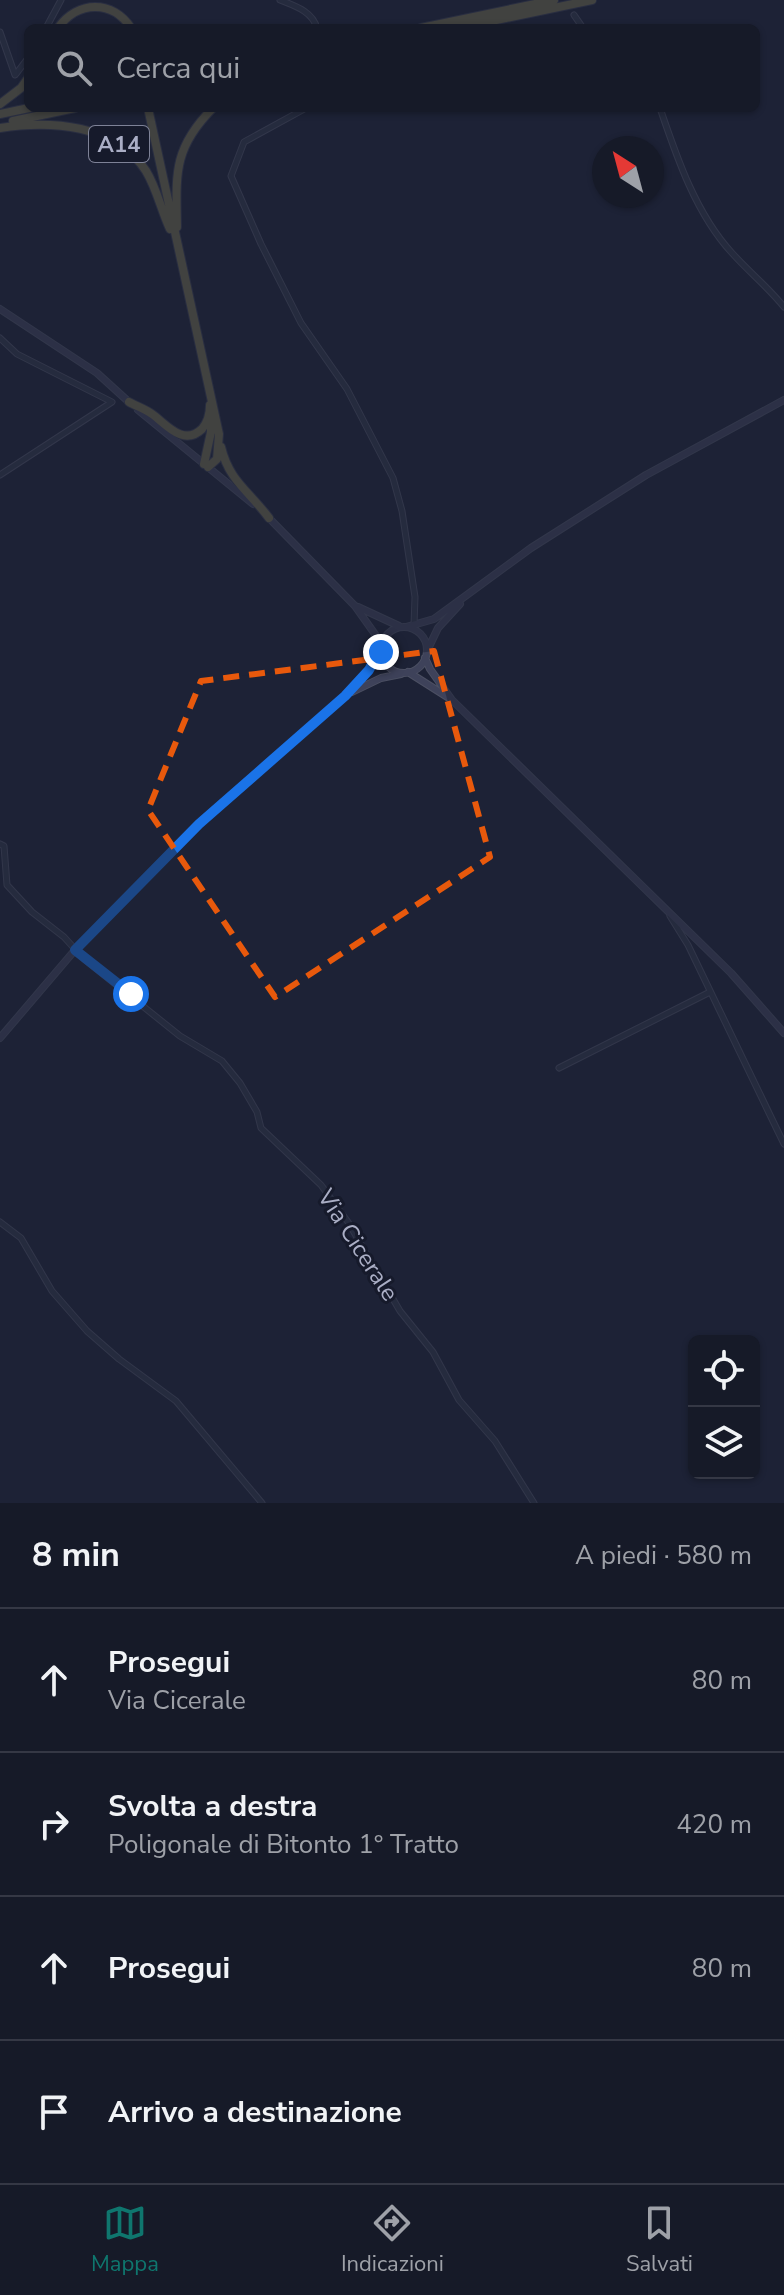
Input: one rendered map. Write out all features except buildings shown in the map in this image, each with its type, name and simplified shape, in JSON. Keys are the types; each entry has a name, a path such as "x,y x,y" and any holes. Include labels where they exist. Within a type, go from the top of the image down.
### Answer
{"highway":[{"path":"440,24 554,0"},
{"path":"477,24 592,0"},
{"path":"63,24 75,10 91,5 107,5 123,15 129,24"},
{"path":"0,104 24,84"},
{"path":"0,114 24,109"},
{"name":"A14","path":"0,126 58,112"},
{"name":"A14","path":"149,112 210,396"},
{"name":"A14","path":"178,248 175,190 179,159 191,133 209,112"},
{"name":"A14","path":"0,126 37,124 79,128 109,138 126,149 140,162 149,177 178,248"},
{"path":"206,466 211,432 210,396"},
{"path":"210,396 229,473 254,497 269,518"},
{"path":"129,402 183,436 201,429 210,410"},
{"path":"206,466 217,459 220,441"}],"main road":[{"path":"0,309 97,373 269,518 355,606 381,645 382,658 388,667 406,673 452,700"},
{"path":"0,1038 75,950 199,824 345,696 369,670 388,633 434,619 531,548 646,475 784,400"},
{"path":"345,696 381,678 419,667 438,628 468,595"},
{"path":"355,606 419,632 426,644 430,669 452,700 731,973 784,1033"}],"street":[{"path":"48,24 61,0"},
{"path":"280,0 302,9 316,24"},
{"path":"574,15 580,24"},
{"path":"0,32 15,75 24,63"},
{"path":"299,112 244,142 231,176 301,323 347,389 393,478 402,511 415,597 414,625"},
{"path":"662,112 698,203 730,251 772,291 784,307"},
{"path":"0,338 17,354 112,402 0,475"},
{"name":"Via Cicerale","path":"0,844 4,846 7,885 32,912 180,1036 222,1061 240,1083 257,1112 261,1128 321,1185 348,1222 400,1311 433,1352 459,1400 495,1441 534,1503"},
{"path":"665,908 688,945 784,1144"},
{"path":"559,1068 710,992"},
{"path":"0,1222 21,1238 52,1291 87,1331 176,1401 262,1503"}],"highlighted area":[{"path":"434,651 490,857 275,997 148,810 201,681"}],"route":[{"path":"131,994 75,950 199,824 345,696 369,670 381,647 381,652"}]}
